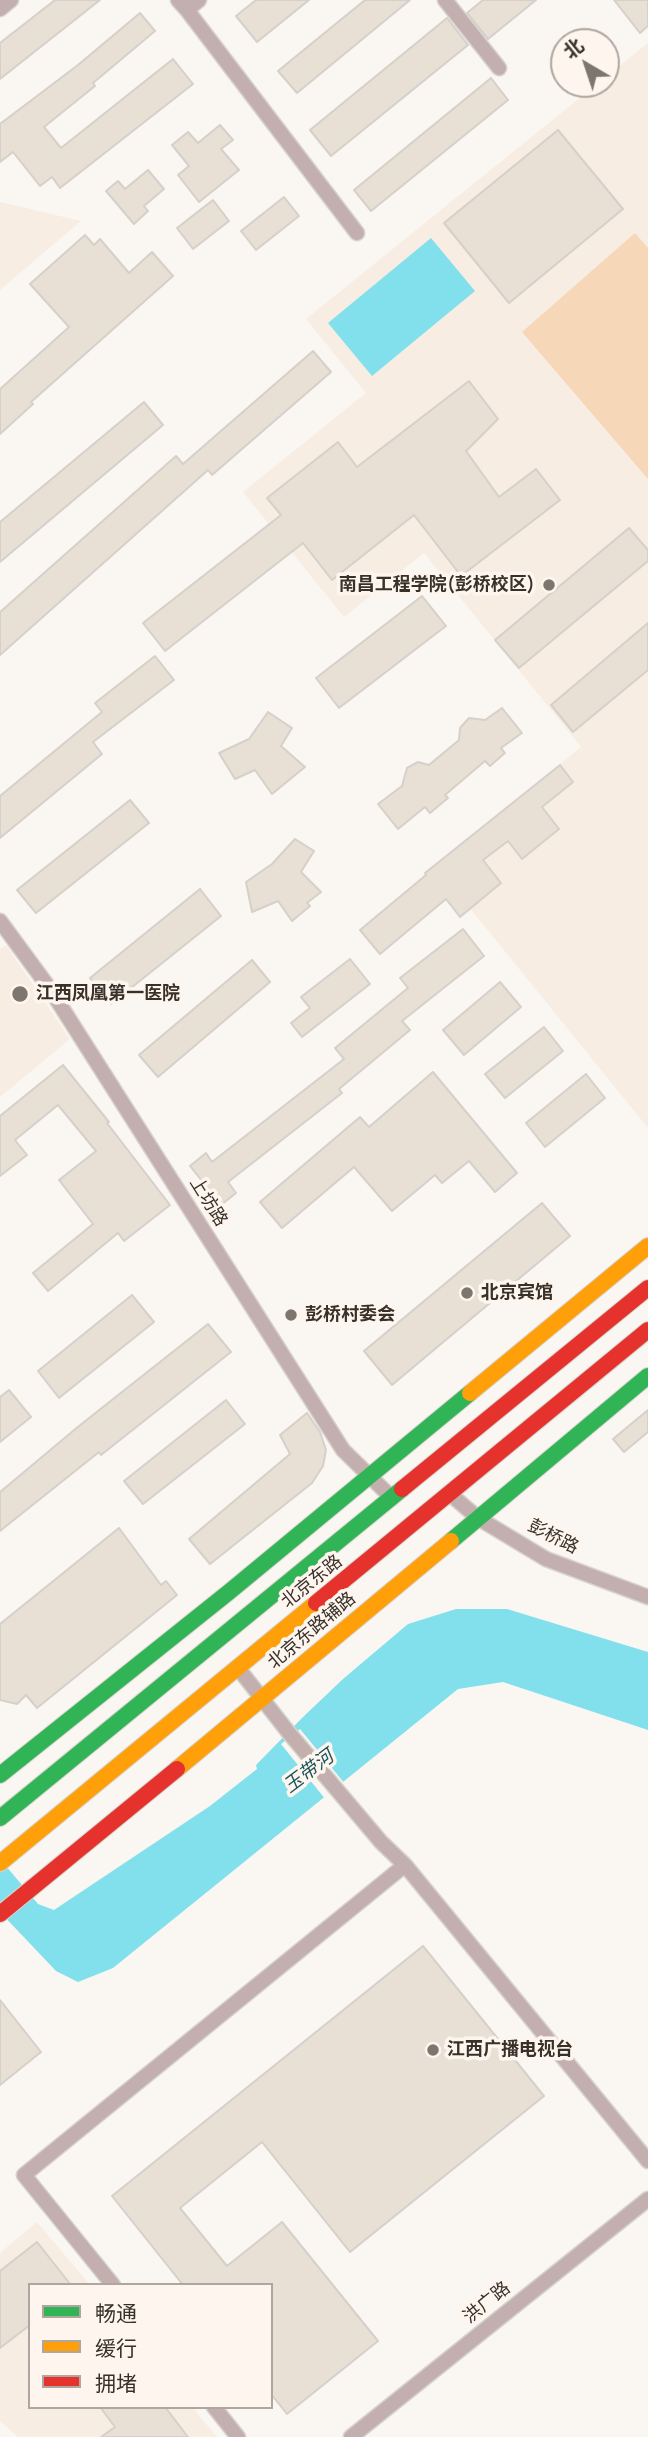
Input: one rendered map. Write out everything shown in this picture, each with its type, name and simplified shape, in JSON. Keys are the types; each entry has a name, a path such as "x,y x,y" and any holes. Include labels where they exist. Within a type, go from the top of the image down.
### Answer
{"main road":[{"path":"0,1775 209,1609 648,1246"},
{"name":"北京东路","path":"3,1815 648,1288"},
{"name":"北京东路","path":"0,1863 648,1330"},
{"name":"北京东路辅路","path":"0,1914 71,1858 648,1376"}],"street":[{"path":"0,9 11,0"},
{"path":"200,0 182,5 357,233"},
{"path":"446,0 499,68"},
{"name":"上坊路","path":"0,921 51,989 343,1450 392,1498"},
{"name":"彭桥路","path":"450,1494 478,1518 546,1559 648,1597"},
{"path":"239,1668 289,1733 359,1817 405,1865 648,2161"},
{"path":"111,2283 23,2175 405,1865"},
{"name":"洪广路","path":"351,2437 648,2199"},
{"path":"216,2409 238,2437"}],"shaded area":[{"name":"南昌工程学院(彭桥校区)","path":"648,43 648,1128 435,865 581,747 424,553 344,617 243,492 366,393 306,319 580,98 620,98 620,66"},
{"path":"0,202 81,221 0,290"},
{"path":"635,233 648,248 648,479 522,332"},
{"name":"江西凤凰第一医院","path":"6,945 70,1039 0,1097 0,949"},
{"path":"37,2222 88,2283 28,2283 28,2409 194,2409 217,2437 18,2437 0,2421 0,2253"}],"water":[{"path":"431,238 475,291 372,376 328,323"},
{"name":"玉带河","path":"456,1609 507,1609 648,1652 648,1730 503,1682 458,1689 113,1968 78,1982 56,1971 0,1912 0,1859 38,1904 54,1910 210,1806 257,1769 256,1765 302,1718 408,1624"}],"pier":[{"path":"300,1729 345,1784 326,1800 281,1744"}],"building":[{"path":"55,0 100,0 0,79 0,43"},
{"path":"256,0 309,0 257,42 236,16"},
{"path":"365,0 410,0 297,93 278,71"},
{"path":"483,0 536,0 488,39 467,13"},
{"path":"614,0 648,0 648,26 640,33"},
{"path":"140,13 155,31 93,83 95,86 44,127 61,148 173,59 193,84 60,188 52,177 40,186 13,152 0,162 0,124 78,65"},
{"path":"447,18 468,45 331,156 310,130"},
{"path":"491,78 508,100 371,211 354,190"},
{"path":"220,125 233,140 221,149 239,170 199,202 178,175 189,166 172,145 188,132 198,143"},
{"path":"558,130 623,209 509,303 444,223"},
{"path":"148,170 164,189 144,206 148,211 134,224 106,191 118,181 125,189"},
{"path":"284,197 299,216 256,250 241,231"},
{"path":"213,200 229,221 193,249 177,228"},
{"path":"85,235 94,245 100,239 129,273 152,252 173,276 31,402 33,404 0,434 0,389 69,327 30,284"},
{"path":"313,351 331,372 212,475 208,470 0,655 0,612 176,456 183,464"},
{"path":"469,381 498,419 466,451 499,497 536,469 560,500 461,576 414,515 332,580 303,543 165,651 143,623 281,515 267,498 338,442 357,467"},
{"path":"144,402 163,425 0,562 0,522"},
{"path":"629,528 648,550 648,561 519,668 495,640"},
{"path":"422,596 446,626 339,708 316,678"},
{"path":"648,623 648,670 573,732 551,705"},
{"path":"155,656 174,680 93,742 102,754 0,838 0,796 102,712 95,703"},
{"path":"502,708 522,733 501,748 505,753 490,766 485,761 445,795 448,798 430,813 425,807 398,829 378,804 402,786 407,768 418,762 429,765 459,740 460,728 469,718 485,720"},
{"path":"268,712 292,728 281,746 305,767 272,794 255,770 235,779 219,753 249,739"},
{"path":"560,765 573,782 542,807 559,829 522,859 508,841 483,860 501,883 460,917 446,899 380,954 360,930 426,875 425,873"},
{"path":"130,800 149,823 36,913 17,890"},
{"path":"295,839 314,851 301,872 321,892 307,903 310,906 292,921 278,901 252,912 246,882 272,864"},
{"path":"200,889 221,916 111,1004 90,978"},
{"path":"463,929 484,956 402,1021 410,1030 339,1089 342,1093 228,1182 236,1193 221,1205 190,1166 206,1153 212,1162 344,1059 335,1048 408,988 400,978"},
{"path":"350,959 370,984 302,1037 291,1023 310,1008 301,997"},
{"path":"252,960 270,982 158,1077 139,1055"},
{"path":"500,982 521,1007 464,1055 443,1030"},
{"path":"544,1027 563,1051 505,1098 485,1074"},
{"path":"63,1065 170,1205 124,1241 118,1233 48,1291 33,1273 93,1224 59,1180 96,1151 58,1105 15,1140 27,1155 0,1176 0,1116"},
{"path":"433,1072 517,1173 495,1192 469,1161 442,1183 435,1175 392,1211 354,1167 282,1228 260,1202 360,1117 369,1127"},
{"path":"586,1074 605,1098 545,1147 526,1123"},
{"name":"北京宾馆","path":"542,1203 570,1236 392,1385 364,1351"},
{"path":"132,1295 154,1322 59,1398 38,1371"},
{"path":"208,1324 231,1352 0,1531 0,1492"},
{"path":"9,1390 31,1417 0,1442 0,1397"},
{"path":"226,1400 245,1424 143,1504 124,1481"},
{"path":"648,1410 648,1432 624,1452 613,1439"},
{"path":"307,1413 320,1432 326,1450 323,1466 312,1483 210,1564 189,1539 290,1454 280,1435"},
{"path":"119,1528 161,1585 166,1581 177,1595 37,1708 26,1695 17,1704 0,1700 0,1624"},
{"path":"423,1946 544,2096 350,2252 262,2142 180,2208 227,2266 282,2222 378,2341 287,2414 273,2396 273,2283 181,2283 112,2196"},
{"path":"0,2000 41,2052 0,2085"},
{"path":"37,2242 69,2283 28,2283 28,2327 0,2348 0,2271"},
{"path":"102,2409 167,2409 188,2437 101,2437 115,2427"}],"traffic: fast":[{"path":"451,1541 648,1376"},
{"path":"0,1775 229,1592 470,1393"},
{"path":"0,1818 402,1489"}],"traffic: slow":[{"path":"470,1393 648,1246"},
{"path":"177,1769 451,1541"},
{"path":"0,1863 316,1603"}],"traffic: jam":[{"path":"402,1489 648,1288"},
{"path":"316,1603 648,1330"},
{"path":"0,1914 177,1769"}],"place":[{"name":"南昌工程学院(彭桥校区)","path":"549,585"},
{"name":"江西凤凰第一医院","path":"20,994"},
{"name":"北京宾馆","path":"467,1293"},
{"name":"彭桥村委会","path":"291,1315"},
{"name":"江西广播电视台","path":"433,2050"}]}
